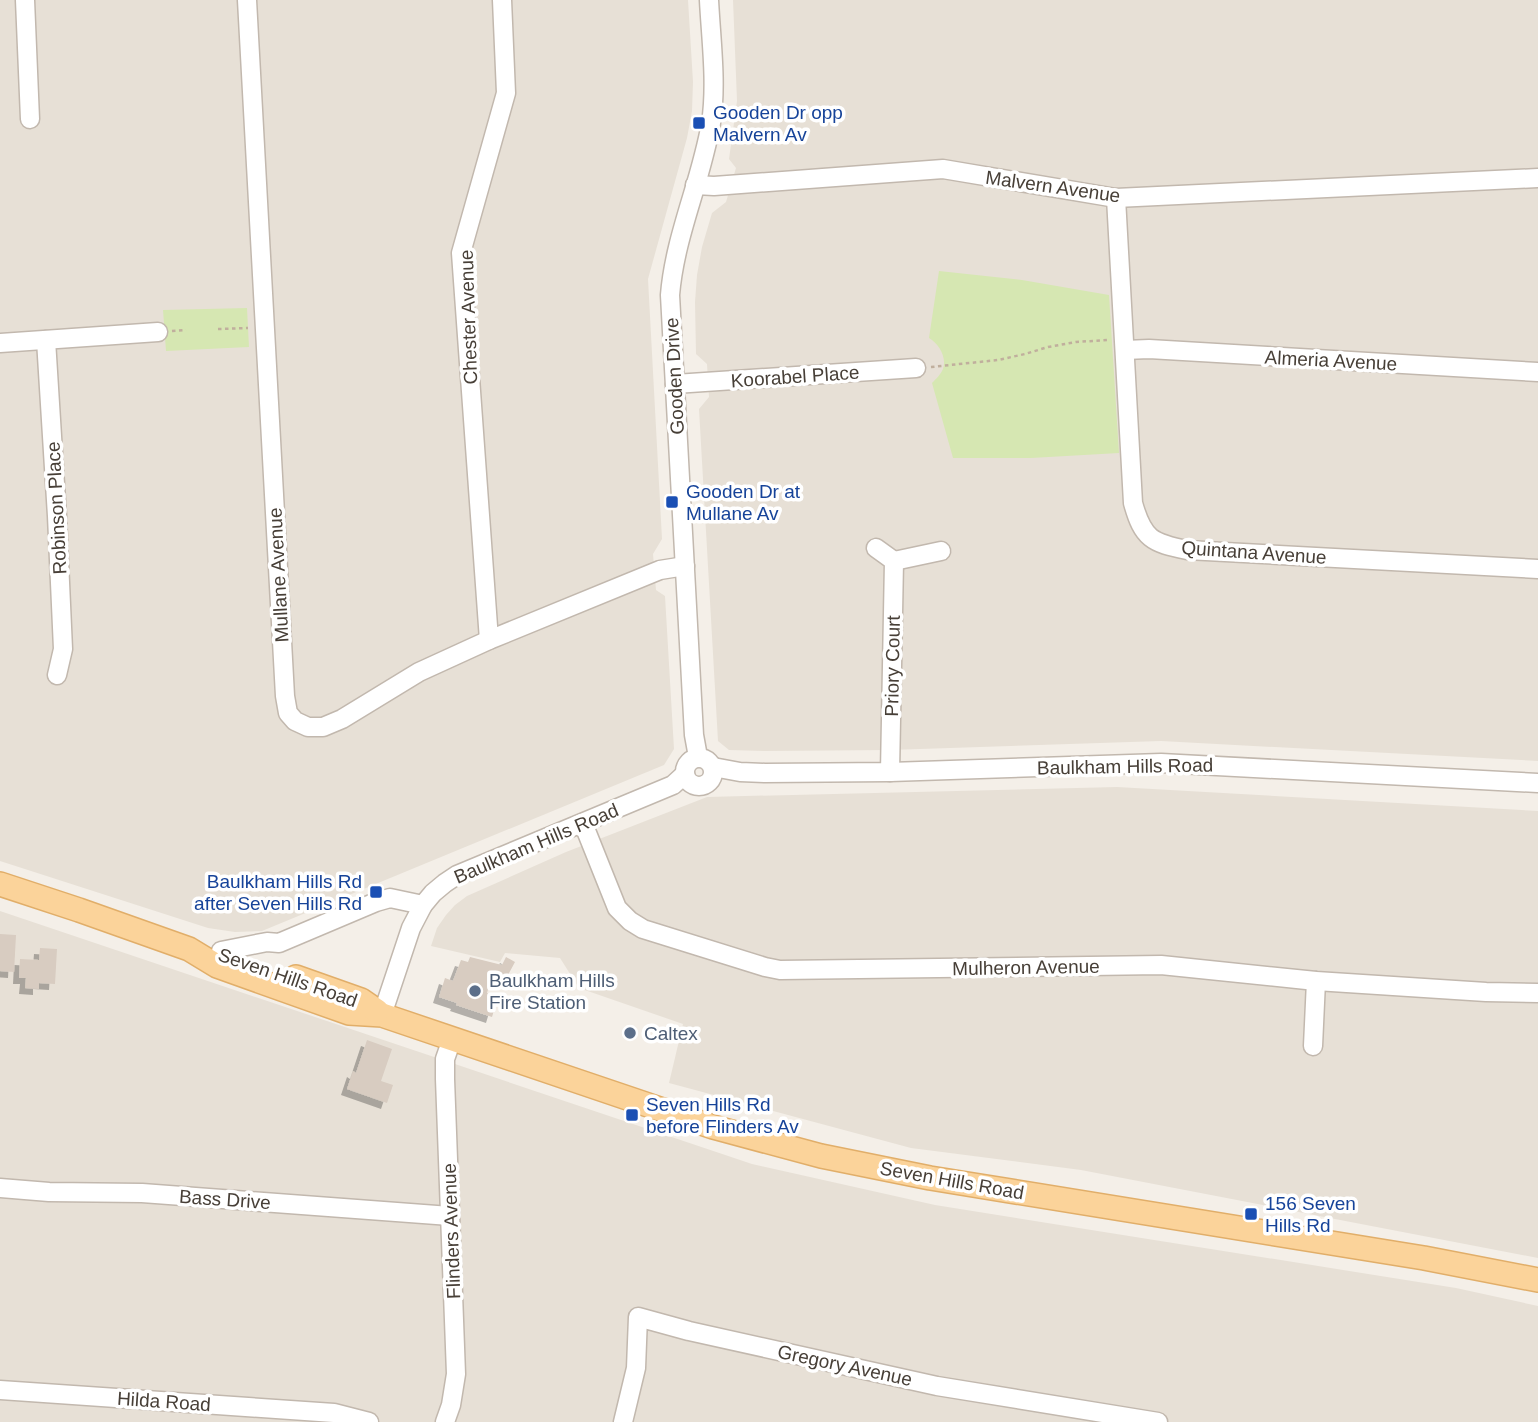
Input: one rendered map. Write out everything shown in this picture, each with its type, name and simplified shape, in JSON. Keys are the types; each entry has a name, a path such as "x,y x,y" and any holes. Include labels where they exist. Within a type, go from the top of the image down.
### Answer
{"main road":[{"name":"Seven Hills Road","path":"0,884 189,949 217,966 349,1013 383,1015 721,1129 821,1156 930,1178 1424,1258 1538,1280"},
{"name":"Seven Hills Road","path":"189,949 221,951 362,1000 383,1015"}],"street":[{"path":"25,0 30,120"},
{"name":"Mullane Avenue","path":"247,0 288,713 308,727 323,727 342,719 419,672 489,640 660,569 685,566"},
{"name":"Chester Avenue","path":"489,640 461,253 506,93 502,0"},
{"name":"Gooden Drive","path":"705,762 694,735 670,295 676,250 708,138 712,108 709,0"},
{"name":"Malvern Avenue","path":"695,185 714,186 943,169 1116,198 1538,178"},
{"name":"Quintana Avenue","path":"1116,198 1133,503 1139,523 1151,540 1187,550 1538,569"},
{"path":"0,343 158,332"},
{"name":"Robinson Place","path":"46,340 63,649 57,675"},
{"name":"Almeria Avenue","path":"1124,344 1163,350 1538,372"},
{"name":"Koorabel Place","path":"675,384 916,368"},
{"path":"876,548 894,561 941,551"},
{"name":"Priory Court","path":"890,772 894,561"},
{"path":"689,762 705,762 713,776 705,785 694,785 685,774 689,762"},
{"name":"Baulkham Hills Road","path":"705,762 740,772 765,773 890,772 1161,763 1538,783"},
{"name":"Baulkham Hills Road","path":"383,1015 411,928 423,905 444,883 457,875 673,785 685,774"},
{"name":"Mulheron Avenue","path":"583,823 617,908 630,921 643,929 773,969 1161,965 1317,981 1486,992 1538,992"},
{"path":"221,951 267,942 279,943 390,898 423,905"},
{"path":"1313,1046 1317,981"},
{"name":"Flinders Avenue","path":"445,1422 456,1374 445,1079 445,1059 452,1039"},
{"name":"Bass Drive","path":"0,1188 49,1192 142,1193 450,1216"},
{"name":"Gregory Avenue","path":"623,1422 636,1368 638,1317 689,1331 937,1386 1158,1422"},
{"name":"Hilda Road","path":"0,1390 334,1413 369,1422"}],"path":[{"path":"218,329 252,328"},
{"path":"916,368 998,360 1076,342 1124,344"}],"shaded area":[{"path":"0,0 688,0 692,111 648,279 662,539 653,554 656,590 665,596 674,749 664,765 262,931 235,932 208,928 0,861"},
{"path":"733,0 1538,0 1538,761 1161,741 890,750 765,751 729,750 718,741 699,409 709,397 707,364 696,354 695,302 702,247 712,213 726,202 736,168 729,159 737,101"},
{"path":"1117,787 1538,811 1538,1258 1081,1170 911,1148 669,1083 683,1024 579,988 560,958 505,953 500,962 431,946 437,928 446,915 467,896 566,852 707,797"},
{"path":"0,911 752,1164 935,1205 1456,1288 1538,1306 1538,1422 0,1422"}],"green space":[{"path":"939,271 1022,280 1109,295 1119,453 1031,458 953,458 932,383 941,373 944,364 941,351 929,338"},
{"path":"247,308 249,347 166,351 163,310"}],"building":[{"path":"0,934 16,935 14,972 0,971"},
{"path":"40,948 57,949 55,984 39,983 39,989 25,988 26,978 19,978 20,959 39,960"},
{"path":"470,957 502,965 506,957 515,962 508,975 493,971 487,993 498,997 492,1017 439,997 445,978 453,981 461,960 468,962"},
{"path":"367,1040 392,1049 381,1081 393,1085 387,1103 347,1089 353,1071 356,1073"}],"place":[{"name":"Gooden Dr opp Malvern Av","path":"699,123"},
{"name":"Gooden Dr at Mullane Av","path":"672,502"},
{"name":"Baulkham Hills Rd after Seven Hills Rd","path":"376,892"},
{"name":"Baulkham Hills Fire Station","path":"475,991"},
{"name":"Caltex","path":"630,1033"},
{"name":"Seven Hills Rd before Flinders Av","path":"632,1115"},
{"name":"156 Seven Hills Rd","path":"1251,1214"}]}
